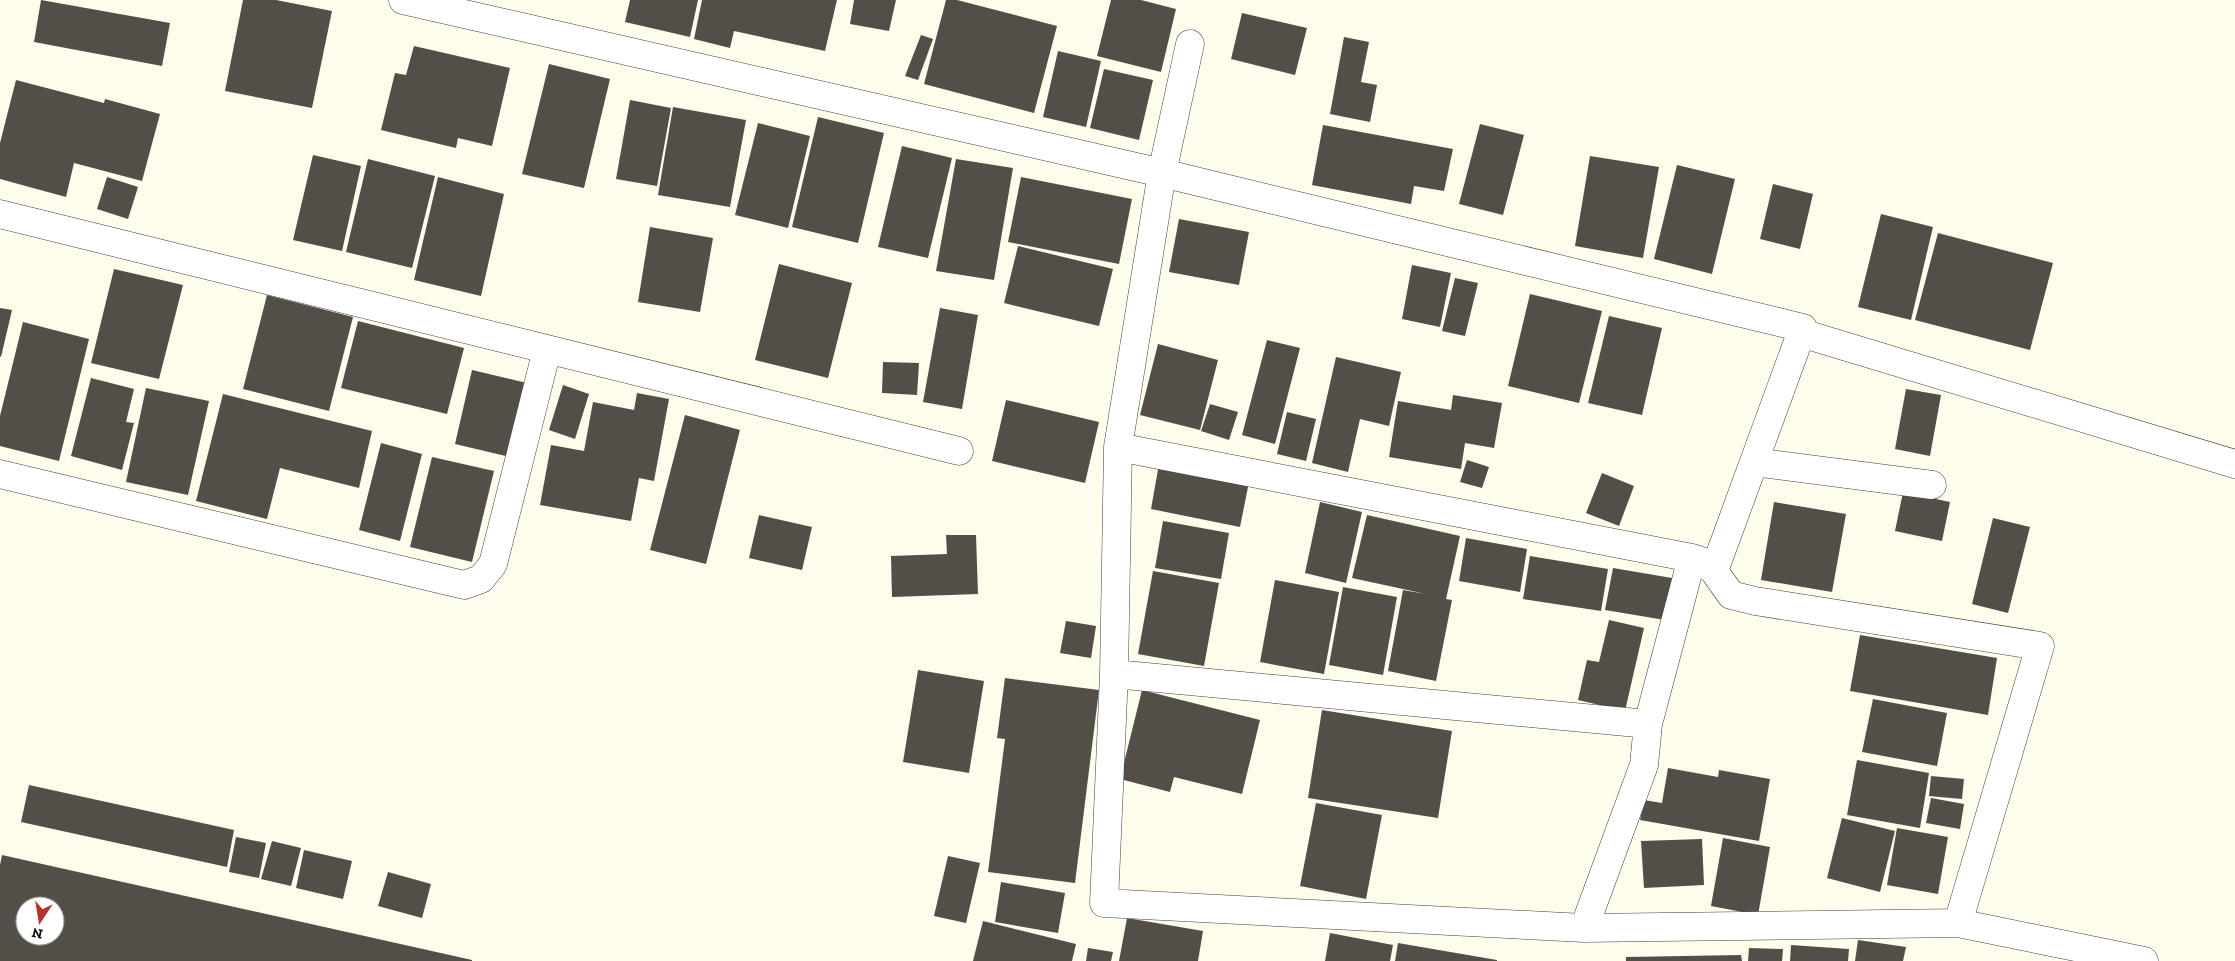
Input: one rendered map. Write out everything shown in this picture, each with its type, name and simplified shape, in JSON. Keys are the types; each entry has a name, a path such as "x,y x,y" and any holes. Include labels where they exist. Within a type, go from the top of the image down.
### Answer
{"street":[{"path":"403,0 1162,173 1803,328 1754,462 1703,564 1648,724 1644,765 1584,928"},
{"path":"1190,44 1162,173 1118,447 1114,674 1104,903 1584,928 1958,923 2144,961"},
{"path":"0,214 959,451"},
{"path":"1802,333 2235,464"},
{"path":"0,474 464,585 480,579 494,564 548,350"},
{"path":"1118,447 1703,564 1731,595 1755,601 2040,646 1958,923"},
{"path":"1754,462 1932,485"},
{"path":"1114,674 1648,724"}],"building":[{"path":"41,0 170,23 162,66 34,42"},
{"path":"243,0 276,0 332,11 312,108 225,91"},
{"path":"630,0 698,0 690,37 625,22"},
{"path":"702,0 837,0 825,51 734,31 730,48 694,39"},
{"path":"854,0 896,0 889,31 850,24"},
{"path":"946,0 957,0 1057,26 1034,113 924,84"},
{"path":"1111,0 1141,0 1176,9 1161,72 1097,56"},
{"path":"1242,13 1307,28 1295,75 1231,59"},
{"path":"921,35 933,39 918,80 905,76"},
{"path":"1344,37 1369,42 1361,82 1377,85 1370,122 1330,114"},
{"path":"414,46 510,68 492,146 458,138 456,148 381,130 395,73 406,75"},
{"path":"1058,51 1101,61 1086,127 1043,117"},
{"path":"549,64 610,79 584,188 522,174"},
{"path":"1104,69 1153,80 1139,140 1090,128"},
{"path":"16,80 104,103 105,99 160,114 142,181 74,163 66,197 0,179 0,143"},
{"path":"630,100 671,108 657,186 616,179"},
{"path":"673,107 746,120 730,207 658,195"},
{"path":"818,117 884,133 858,243 792,227"},
{"path":"758,123 810,136 788,228 735,215"},
{"path":"1480,124 1524,135 1503,215 1459,204"},
{"path":"1323,125 1453,149 1444,191 1414,186 1411,204 1312,185"},
{"path":"902,146 952,158 928,258 878,247"},
{"path":"313,155 361,166 342,251 293,240"},
{"path":"1590,156 1659,167 1643,258 1575,246"},
{"path":"368,159 435,176 412,268 346,252"},
{"path":"956,159 1013,168 994,280 936,271"},
{"path":"1677,165 1735,179 1712,274 1654,259"},
{"path":"107,177 138,187 128,219 97,209"},
{"path":"438,177 504,194 481,296 414,280"},
{"path":"1021,177 1132,199 1119,264 1008,242"},
{"path":"1773,184 1813,194 1800,249 1760,239"},
{"path":"1881,214 1933,227 1911,320 1858,307"},
{"path":"1179,219 1249,232 1239,285 1169,272"},
{"path":"650,227 713,238 700,312 638,302"},
{"path":"1938,233 2053,263 2030,350 1915,320"},
{"path":"1018,246 1113,269 1099,326 1004,303"},
{"path":"779,264 852,283 828,378 755,360"},
{"path":"1412,265 1451,273 1440,327 1402,319"},
{"path":"114,269 183,285 159,379 91,363"},
{"path":"1455,278 1478,283 1465,336 1442,331"},
{"path":"1530,294 1602,311 1579,403 1508,386"},
{"path":"267,295 353,317 329,411 243,389"},
{"path":"0,308 12,310 1,357 0,356"},
{"path":"940,308 978,315 962,409 923,402"},
{"path":"1609,316 1662,328 1642,415 1588,403"},
{"path":"358,321 464,348 447,414 341,388"},
{"path":"23,322 89,339 59,461 0,446 0,416"},
{"path":"1267,340 1300,348 1275,444 1242,435"},
{"path":"1158,344 1218,360 1200,430 1140,415"},
{"path":"1336,357 1401,372 1389,426 1360,419 1348,472 1312,463"},
{"path":"883,362 919,363 917,395 882,393"},
{"path":"472,370 527,383 510,457 455,444"},
{"path":"91,378 134,389 126,422 134,423 122,470 71,456"},
{"path":"563,385 589,394 575,439 549,430"},
{"path":"146,388 209,401 188,495 126,482"},
{"path":"1906,389 1941,395 1930,456 1895,449"},
{"path":"637,393 669,399 654,481 639,478 631,521 540,505 551,445 584,451 593,402 634,410"},
{"path":"223,394 372,431 359,488 280,468 267,519 196,501"},
{"path":"1453,395 1502,403 1494,448 1465,443 1461,469 1389,457 1398,401 1451,410"},
{"path":"1006,400 1099,422 1085,483 992,461"},
{"path":"1210,404 1238,412 1229,440 1201,431"},
{"path":"1287,412 1316,419 1306,461 1277,454"},
{"path":"685,415 740,430 706,564 650,550"},
{"path":"381,443 422,454 400,541 359,530"},
{"path":"432,457 494,471 472,562 410,547"},
{"path":"1467,460 1489,467 1482,488 1460,482"},
{"path":"1159,464 1249,482 1240,527 1151,509"},
{"path":"1602,473 1634,486 1619,526 1586,513"},
{"path":"1903,492 1950,502 1942,541 1895,531"},
{"path":"1320,502 1362,512 1346,583 1305,573"},
{"path":"1774,502 1846,514 1832,592 1761,580"},
{"path":"759,515 812,527 802,570 749,558"},
{"path":"1367,515 1460,536 1446,599 1452,600 1436,681 1388,671 1403,590 1426,594 1352,578"},
{"path":"1993,518 2030,527 2008,613 1972,604"},
{"path":"1163,521 1229,533 1221,579 1155,568"},
{"path":"946,535 976,535 978,594 892,597 891,556 947,554"},
{"path":"1466,538 1527,549 1520,592 1459,581"},
{"path":"1530,556 1608,569 1601,611 1523,599"},
{"path":"1613,568 1672,578 1665,620 1605,610"},
{"path":"1153,571 1219,583 1204,666 1138,654"},
{"path":"1275,580 1339,592 1324,674 1260,662"},
{"path":"1343,587 1397,597 1383,675 1329,665"},
{"path":"1609,620 1644,628 1625,711 1578,700 1587,660 1599,662"},
{"path":"1066,621 1096,626 1091,658 1060,653"},
{"path":"1860,635 1997,658 1988,715 1850,691"},
{"path":"918,670 984,681 969,773 903,762"},
{"path":"1005,678 1099,690 1075,883 988,872 1005,739 997,738"},
{"path":"1142,690 1260,720 1242,794 1174,777 1170,792 1120,779"},
{"path":"1873,699 1947,713 1937,766 1862,752"},
{"path":"1322,710 1452,731 1438,818 1308,798"},
{"path":"1857,760 1929,773 1920,828 1847,815"},
{"path":"1668,768 1718,777 1719,770 1770,779 1759,841 1640,820 1644,800 1662,803"},
{"path":"1931,776 1964,779 1962,799 1929,796"},
{"path":"29,785 234,830 227,867 21,822"},
{"path":"1931,798 1964,804 1960,829 1926,823"},
{"path":"1316,803 1382,815 1366,899 1300,886"},
{"path":"1842,818 1895,831 1880,892 1827,878"},
{"path":"1897,828 1948,837 1938,894 1887,885"},
{"path":"236,837 266,843 259,878 229,872"},
{"path":"1723,838 1770,847 1758,915 1711,906"},
{"path":"1702,839 1704,885 1644,888 1641,841"},
{"path":"272,841 301,848 291,886 261,879"},
{"path":"304,850 352,861 343,899 296,888"},
{"path":"2,855 472,960 472,961 0,961 0,865"},
{"path":"948,856 980,863 966,923 934,916"},
{"path":"388,872 431,884 422,918 378,906"},
{"path":"1001,882 1065,893 1058,933 995,922"},
{"path":"1127,918 1203,931 1198,961 1119,961"},
{"path":"983,921 1076,944 1072,961 973,961"},
{"path":"1330,933 1393,945 1390,961 1325,961"},
{"path":"1858,940 1906,947 1903,961 1855,961"},
{"path":"1398,943 1497,960 1497,961 1395,961"},
{"path":"1791,945 1849,949 1848,961 1790,961"},
{"path":"1088,948 1113,952 1111,961 1086,961"},
{"path":"1749,948 1783,949 1782,961 1748,961"},
{"path":"1741,955 1742,961 1626,961 1626,957"}]}
